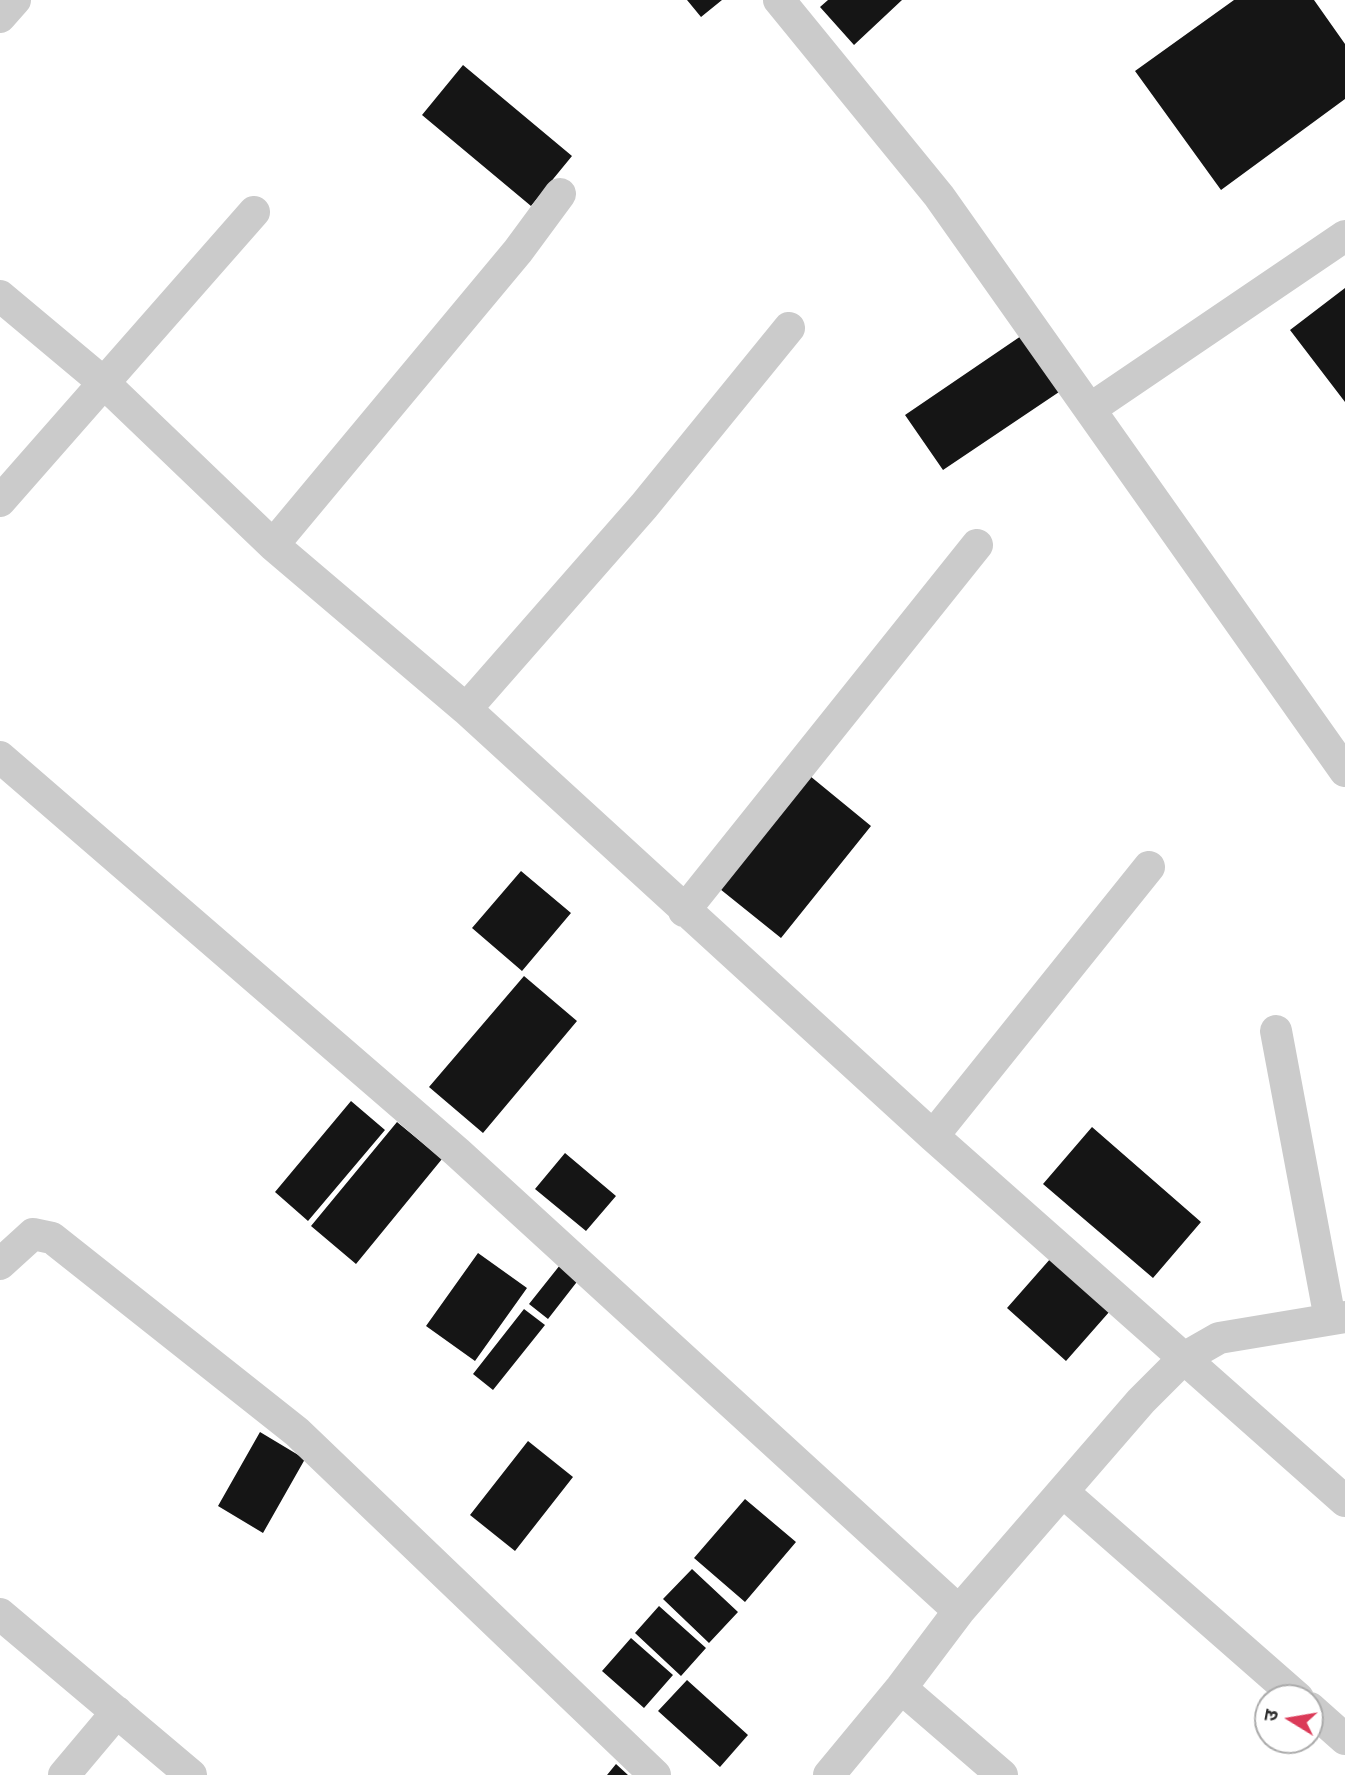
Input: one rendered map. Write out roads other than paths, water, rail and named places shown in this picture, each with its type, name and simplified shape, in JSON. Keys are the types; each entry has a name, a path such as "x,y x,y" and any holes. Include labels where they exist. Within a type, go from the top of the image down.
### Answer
{"street":[{"path":"0,17 15,0"},
{"path":"779,0 939,196 1345,771"},
{"path":"273,545 518,251 560,194"},
{"path":"0,501 254,212"},
{"path":"1090,409 1345,236"},
{"path":"0,296 104,383 273,545 466,709 933,1136 1345,1501"},
{"path":"466,709 644,506 789,328"},
{"path":"684,911 977,545"},
{"path":"0,757 457,1152 959,1611"},
{"path":"933,1136 1149,867"},
{"path":"829,1775 901,1688 959,1611 1141,1401 1184,1358 1219,1338 1337,1318 1276,1031"},
{"path":"0,1264 33,1234 52,1238 297,1432 655,1775"},
{"path":"1063,1492 1282,1684"},
{"path":"0,1614 191,1775"},
{"path":"901,1688 1002,1775"},
{"path":"64,1775 117,1712"},
{"path":"1324,1720 1345,1739"}]}
